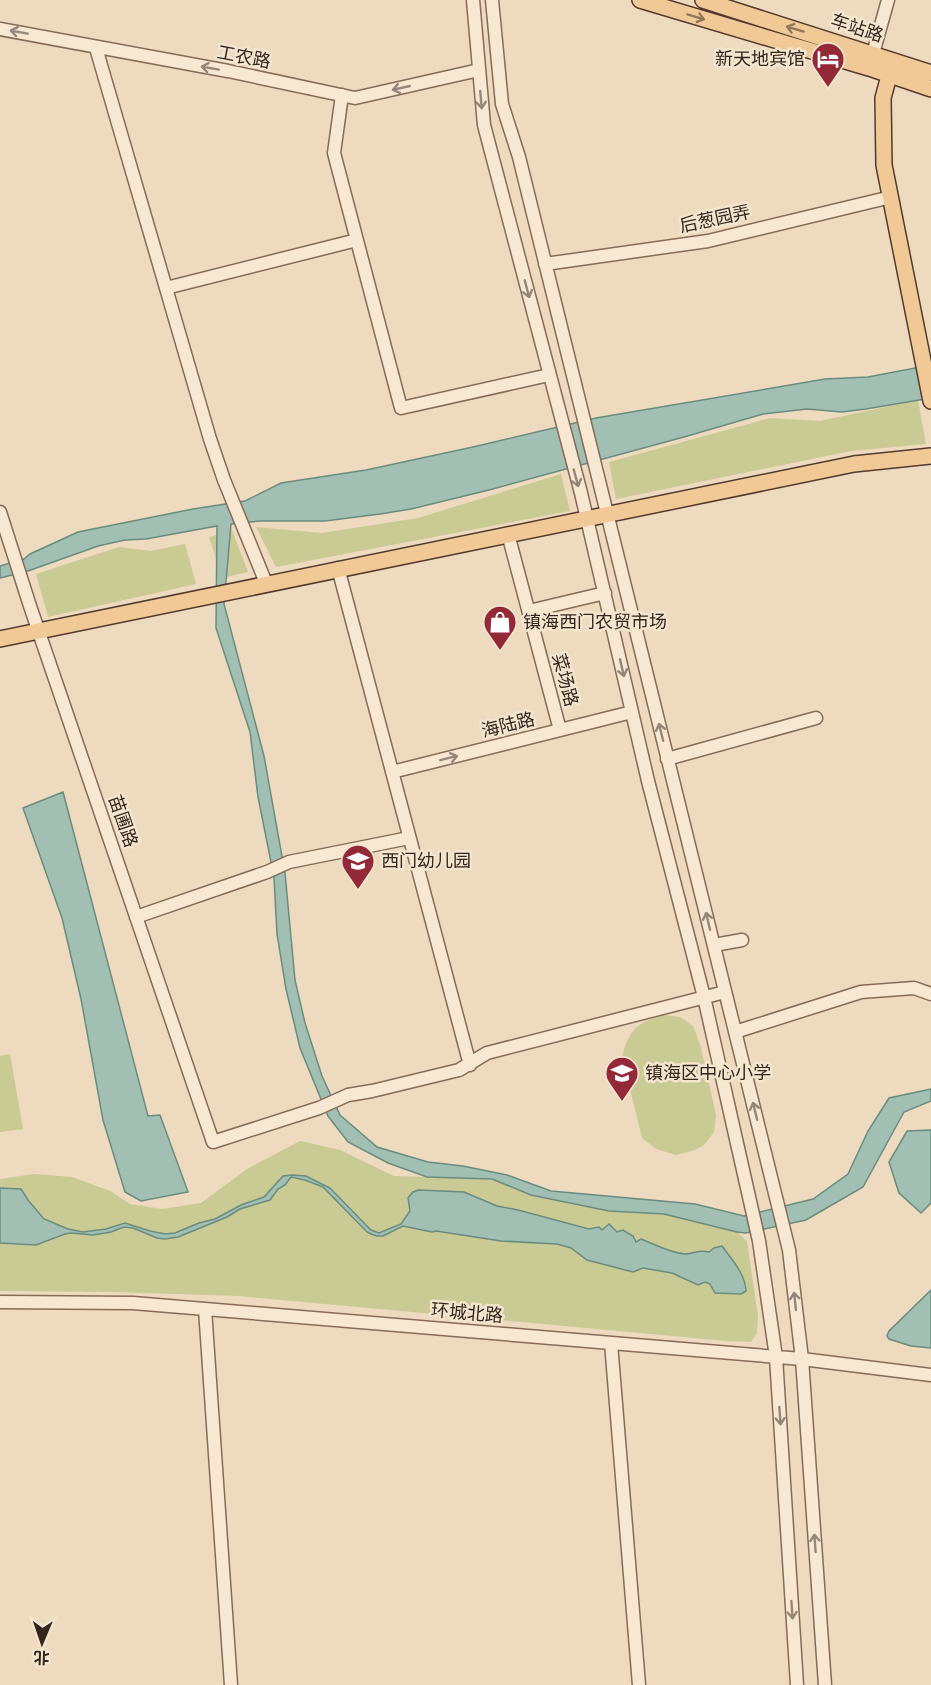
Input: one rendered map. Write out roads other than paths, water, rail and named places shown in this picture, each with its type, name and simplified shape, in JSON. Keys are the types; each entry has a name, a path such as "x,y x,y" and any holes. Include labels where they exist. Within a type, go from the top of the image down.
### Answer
{"main road":[{"name":"车站路","path":"640,0 869,68 931,73"},
{"name":"车站路","path":"702,0 873,53 890,68 931,89"},
{"path":"890,68 883,98 884,165 931,401"},
{"path":"0,639 854,464 931,456"}],"street":[{"path":"473,0 484,125 605,593 648,781 704,997 759,1241 776,1357 797,1685"},
{"path":"492,0 502,104 519,157 789,1250 802,1359 825,1685"},
{"path":"869,68 888,0"},
{"name":"工农路","path":"0,29 228,71 355,98 479,70"},
{"path":"96,48 210,439 266,583"},
{"path":"342,95 334,153 402,408 549,375"},
{"name":"后葱园弄","path":"545,264 708,241 891,197"},
{"path":"166,288 357,240"},
{"name":"苗圃路","path":"0,512 213,1142 319,1108 348,1095 459,1070 470,1065"},
{"name":"菜场路","path":"508,534 560,730"},
{"path":"338,568 470,1065 487,1053 725,992"},
{"path":"529,611 605,593"},
{"name":"海陆路","path":"392,772 632,712"},
{"path":"668,759 816,718"},
{"path":"136,917 267,872 289,862 410,838"},
{"path":"714,945 742,940"},
{"path":"735,1032 861,992 914,988 931,994"},
{"name":"环城北路","path":"0,1302 133,1303 802,1359 931,1375"},
{"path":"205,1309 231,1685"},
{"path":"611,1343 639,1685"}],"place":[{"name":"新天地宾馆","path":"828,88"},
{"name":"镇海西门农贸市场","path":"500,651"},
{"name":"西门幼儿园","path":"358,890"},
{"name":"镇海区中心小学","path":"622,1102"}]}
